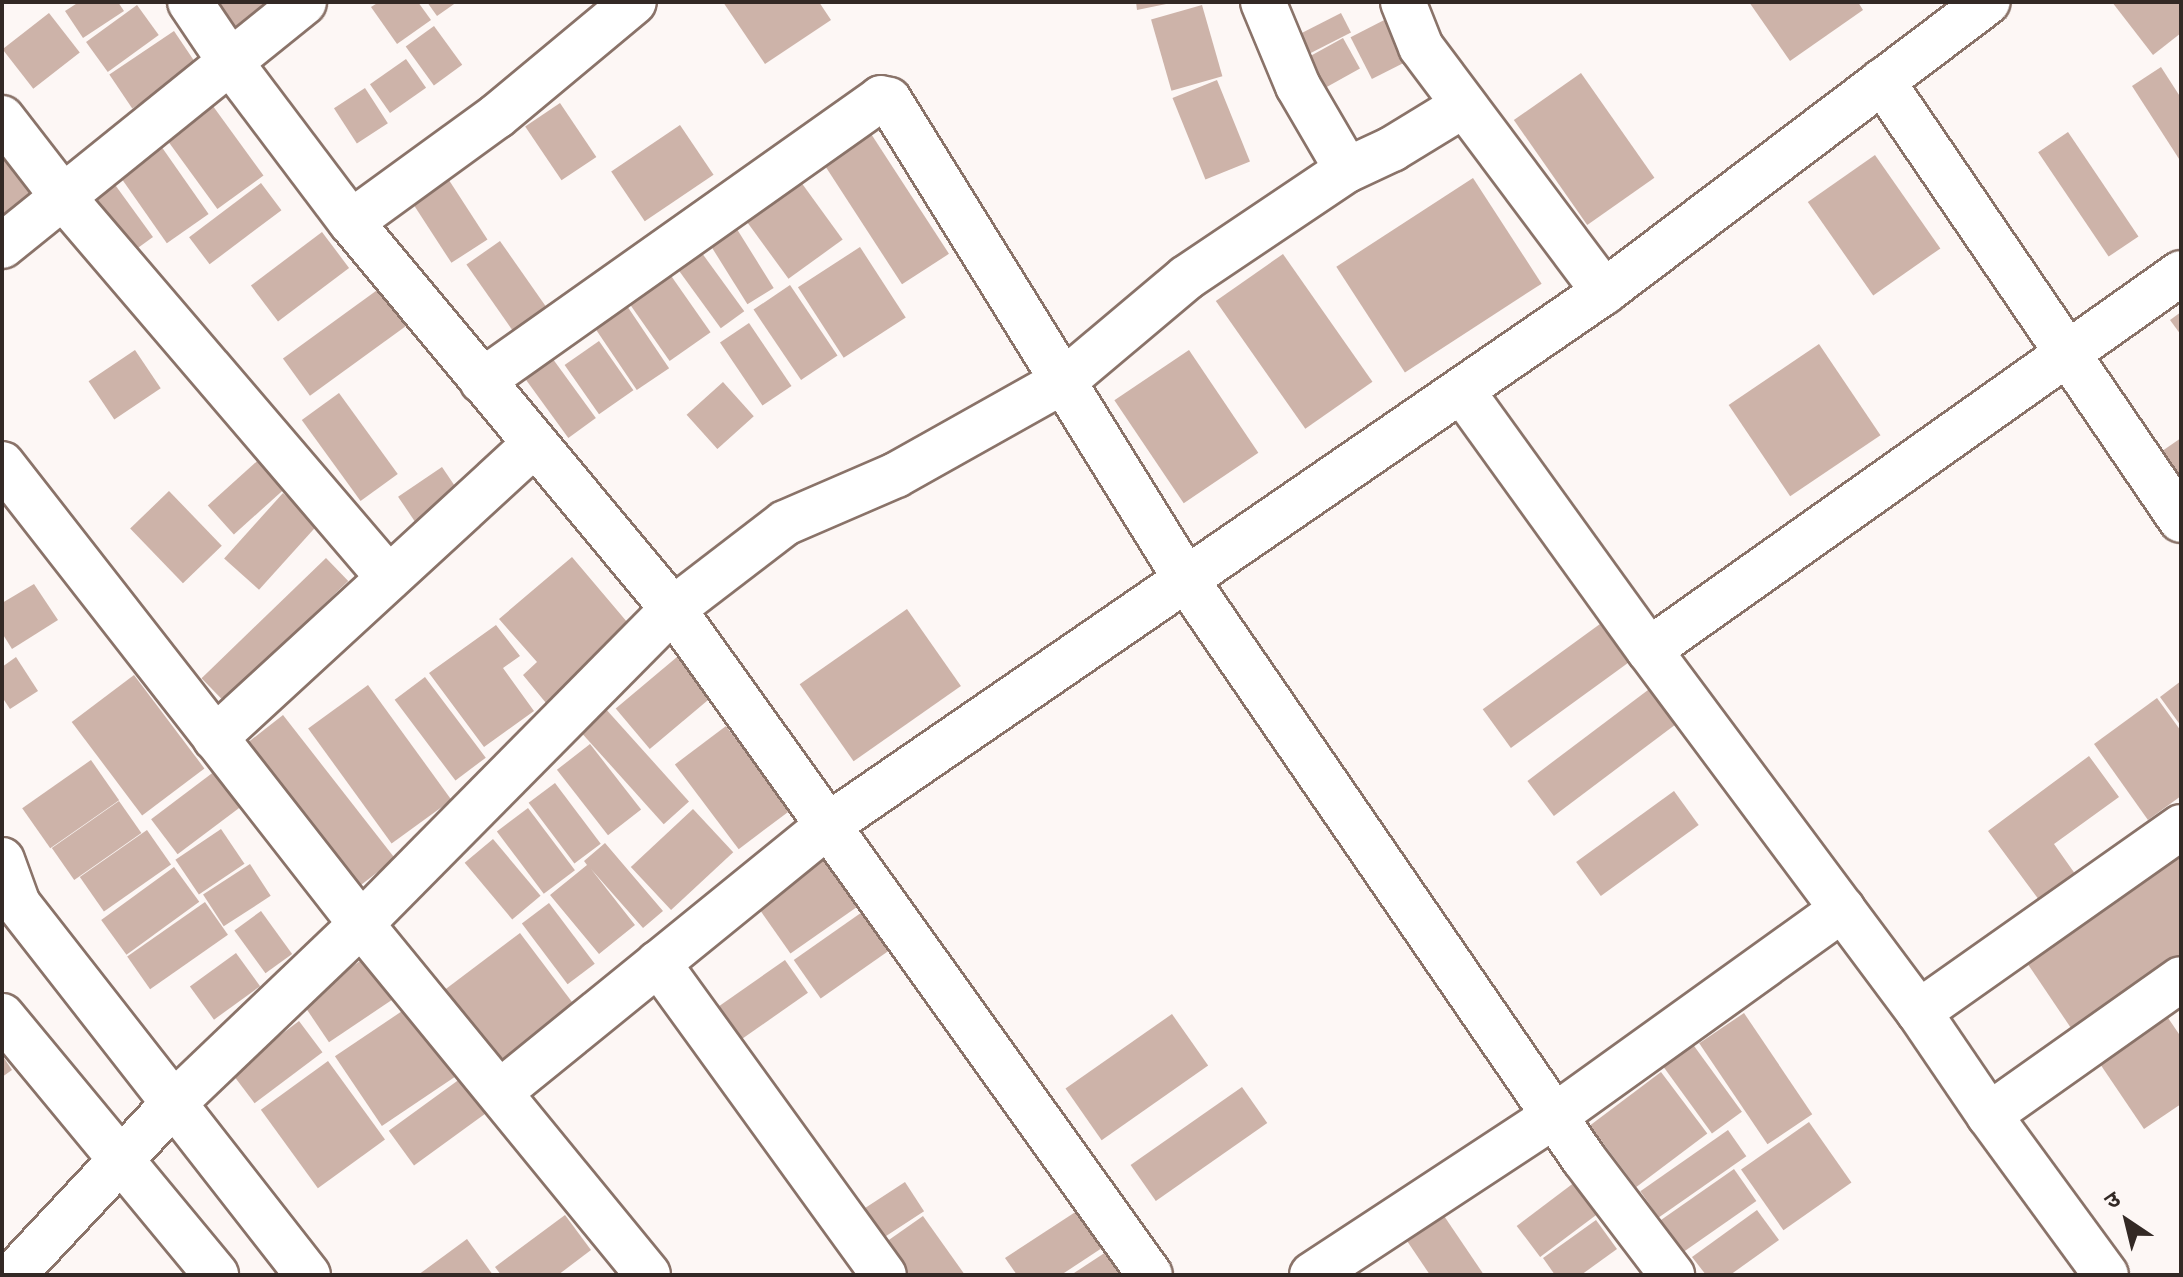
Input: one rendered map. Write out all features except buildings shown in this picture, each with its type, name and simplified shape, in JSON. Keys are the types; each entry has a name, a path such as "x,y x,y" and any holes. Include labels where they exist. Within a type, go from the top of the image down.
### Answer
{"street":[{"path":"190,2 231,63 351,222 673,609 1150,1275"},
{"path":"2,246 304,2"},
{"path":"351,222 497,116 634,2"},
{"path":"1263,2 1298,86 1347,170"},
{"path":"1403,2 1421,47 1604,292"},
{"path":"500,1092 827,826 1604,292 1988,2"},
{"path":"1882,81 2181,520"},
{"path":"482,381 885,98 1065,380 1187,581 1584,1159 1672,1275"},
{"path":"13,1275 174,1103 361,924 673,609 785,523 896,475 1065,380 1186,278 1347,170 1392,149 1464,105"},
{"path":"2,118 63,197 389,578"},
{"path":"1649,650 2181,273"},
{"path":"1462,391 1649,650 1919,1012 1989,1115 2106,1275"},
{"path":"215,738 535,444"},
{"path":"2,464 361,924 648,1275"},
{"path":"1919,1012 2181,827"},
{"path":"2,860 10,896 308,1275"},
{"path":"1312,1275 1556,1115 1843,909"},
{"path":"658,963 884,1275"},
{"path":"1989,1115 2181,979"},
{"path":"2,1016 216,1275"}]}
